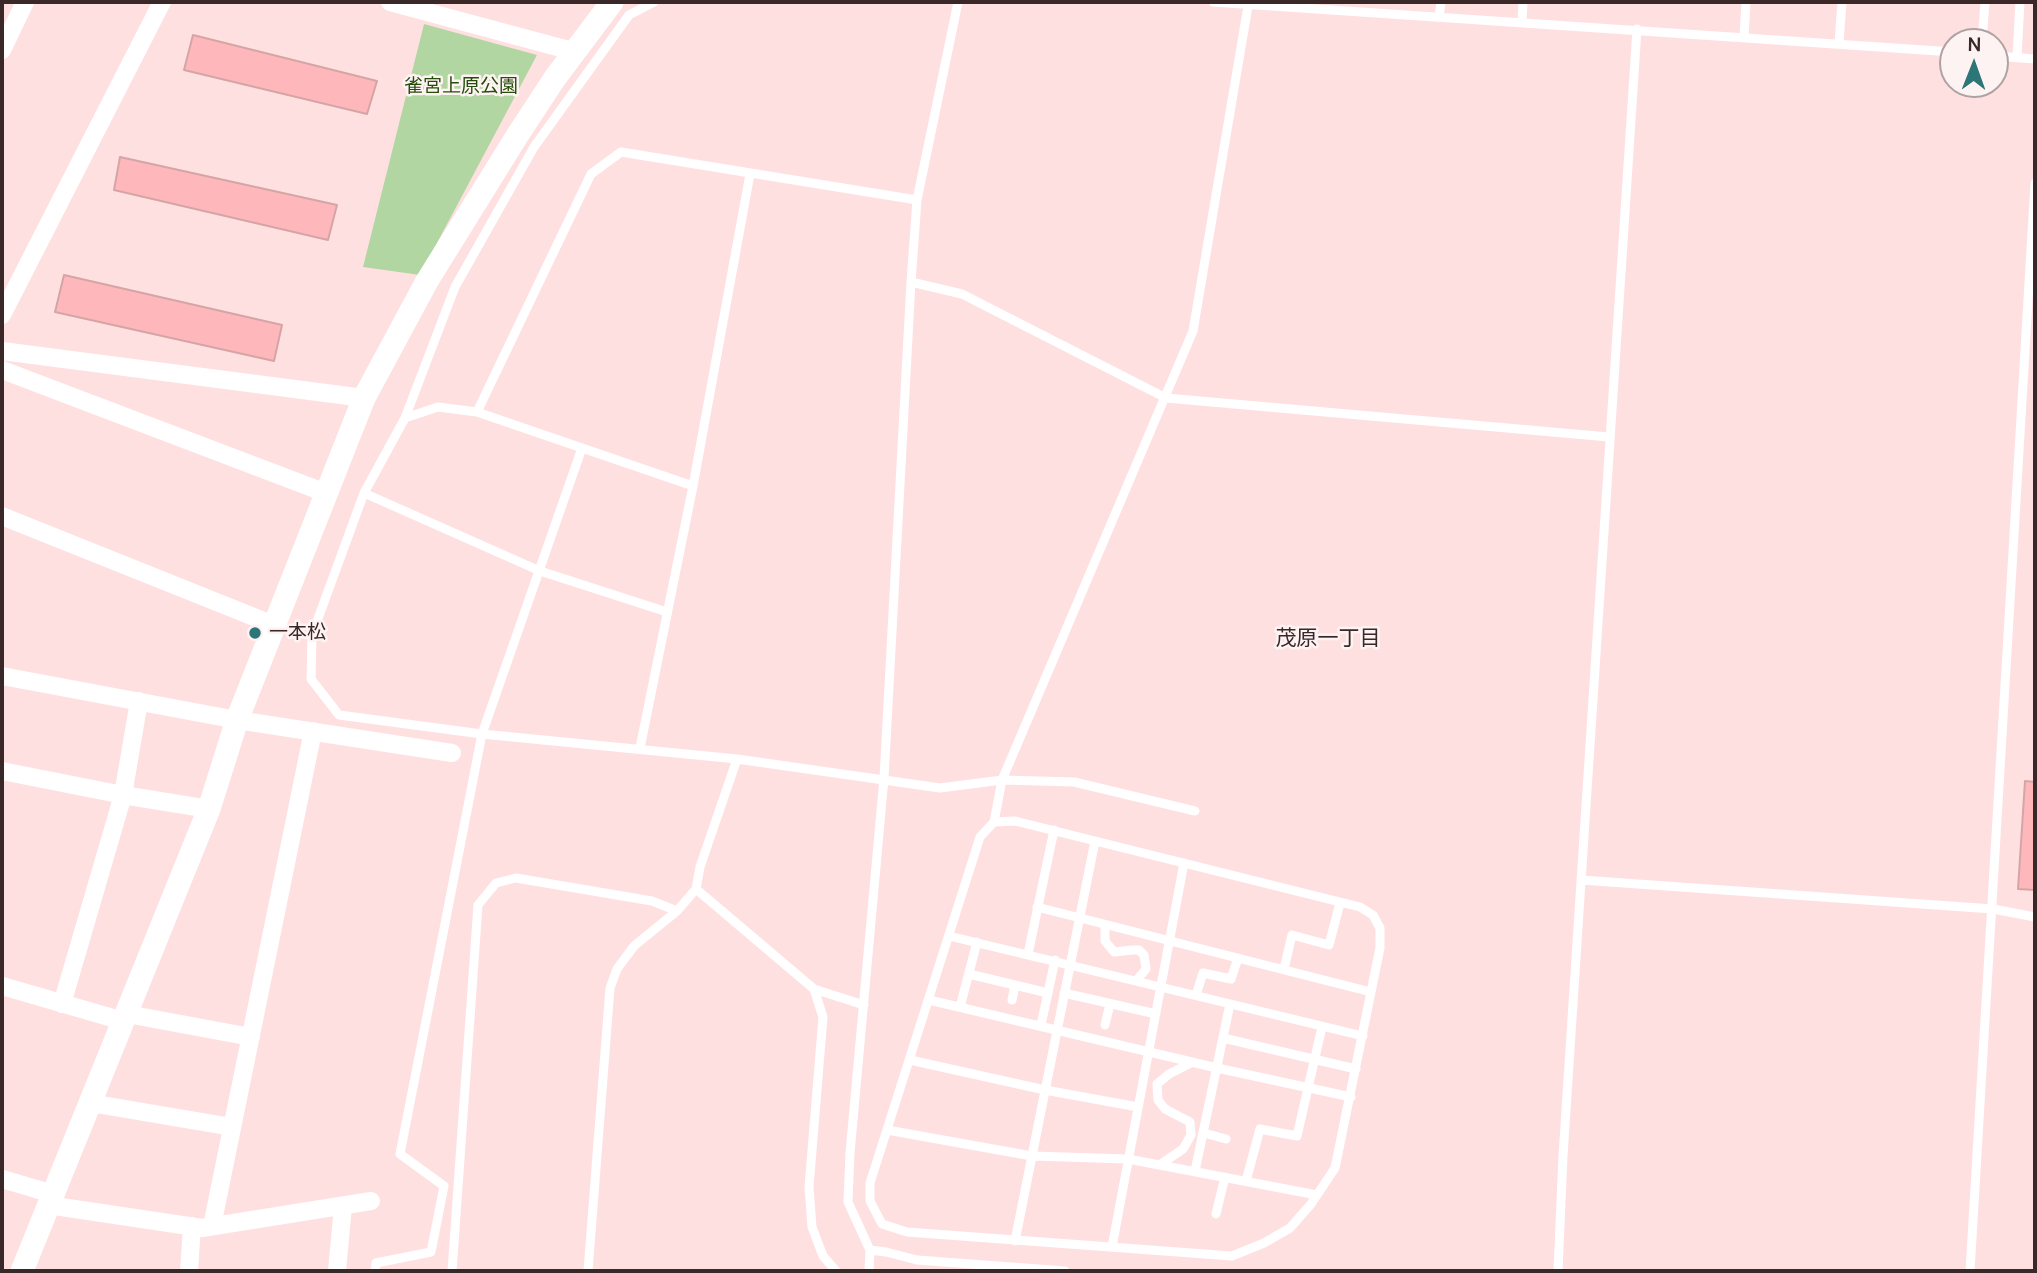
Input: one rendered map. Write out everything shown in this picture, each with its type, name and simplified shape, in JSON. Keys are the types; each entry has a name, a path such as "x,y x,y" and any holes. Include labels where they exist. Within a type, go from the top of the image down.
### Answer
{"street":[{"path":"2,50 25,2"},
{"path":"2,315 162,2"},
{"path":"390,2 576,52"},
{"path":"22,1271 209,809 237,720 364,398 441,259 517,136 555,78 612,2"},
{"path":"2,351 364,398"},
{"path":"2,370 327,493"},
{"path":"2,516 274,625"},
{"path":"2,676 237,720 452,753"},
{"path":"62,1004 123,795 139,701"},
{"path":"212,1226 313,732"},
{"path":"2,771 209,809"},
{"path":"2,986 62,1004 125,1018 251,1037"},
{"path":"90,1103 232,1127"},
{"path":"2,1179 50,1199 202,1228 371,1201"},
{"path":"337,1271 343,1206"},
{"path":"189,1271 192,1226"}],"lane":[{"path":"654,2 629,15 534,147 455,287 405,418 365,494 312,635 311,680 339,715 482,734 737,759 940,788 1002,780 1074,782 1195,811"},
{"path":"869,1271 870,1250 848,1202 850,1153 884,778 911,282 917,200 958,2"},
{"path":"1213,2 1939,51"},
{"path":"1439,18 1441,2"},
{"path":"1522,22 1523,2"},
{"path":"1744,37 1746,2"},
{"path":"1839,43 1842,2"},
{"path":"1983,28 1985,2"},
{"path":"2017,57 2020,2"},
{"path":"994,822 1015,821 1054,830 1360,908 1373,915 1380,928 1380,948 1335,1168 1290,1227 1264,1243 1232,1256 907,1232 882,1224 870,1201 870,1183 980,838 994,822 1002,780 1193,331 1248,6"},
{"path":"1558,1271 1563,1156 1637,29"},
{"path":"2009,57 2035,59"},
{"path":"477,412 591,174 621,152 917,200"},
{"path":"640,748 693,486 750,174"},
{"path":"1970,1271 2035,183"},
{"path":"911,282 962,294 1166,398 1609,437"},
{"path":"405,418 439,407 477,412 693,486"},
{"path":"375,1271 376,1263 431,1252 444,1186 400,1154 482,734 582,448"},
{"path":"365,494 540,570 667,612"},
{"path":"588,1271 610,988 617,969 634,946 677,911 696,888 700,867 737,759"},
{"path":"1028,954 1054,830"},
{"path":"1015,1241 1095,841"},
{"path":"1112,1247 1184,863"},
{"path":"452,1271 478,905 496,883 516,878 652,901 677,911"},
{"path":"1581,880 1993,909 2035,917"},
{"path":"696,888 814,989 864,1005"},
{"path":"1284,969 1292,935 1329,945 1340,903"},
{"path":"1037,907 1371,992"},
{"path":"1105,925 1105,941 1109,948 1120,953 1139,950 1144,955 1146,969 1138,980"},
{"path":"949,936 1363,1036"},
{"path":"960,1007 977,942"},
{"path":"1196,995 1203,973 1231,979 1238,958"},
{"path":"1041,1026 1055,960"},
{"path":"969,974 1048,993"},
{"path":"1012,1000 1015,985"},
{"path":"814,989 823,1017 809,1187 812,1227 823,1256 836,1271"},
{"path":"1065,993 1156,1014"},
{"path":"929,1000 1217,1069 1351,1097"},
{"path":"1105,1025 1110,1004"},
{"path":"1195,1171 1230,1004"},
{"path":"1246,1181 1260,1129 1297,1136 1322,1027"},
{"path":"1223,1038 1356,1069"},
{"path":"909,1060 1138,1107"},
{"path":"1161,1164 1183,1149 1191,1135 1190,1122 1165,1109 1158,1100 1157,1084 1169,1074 1193,1062"},
{"path":"887,1130 1032,1156 1128,1159 1317,1195"},
{"path":"1204,1133 1226,1139"},
{"path":"1216,1214 1225,1177"},
{"path":"870,1250 886,1251 917,1260 1065,1271"}],"green space":[{"name":"雀宮上原公園","path":"424,24 537,55 420,275 363,267"}],"building":[{"path":"193,35 377,81 367,114 184,70"},
{"path":"120,157 337,205 328,240 114,190"},
{"path":"64,275 282,325 274,361 55,312"},
{"path":"2025,781 2035,782 2035,890 2018,889"}],"place":[{"name":"一本松","path":"255,633"}],"district":[{"name":"茂原一丁目","path":"1328,639"}]}
